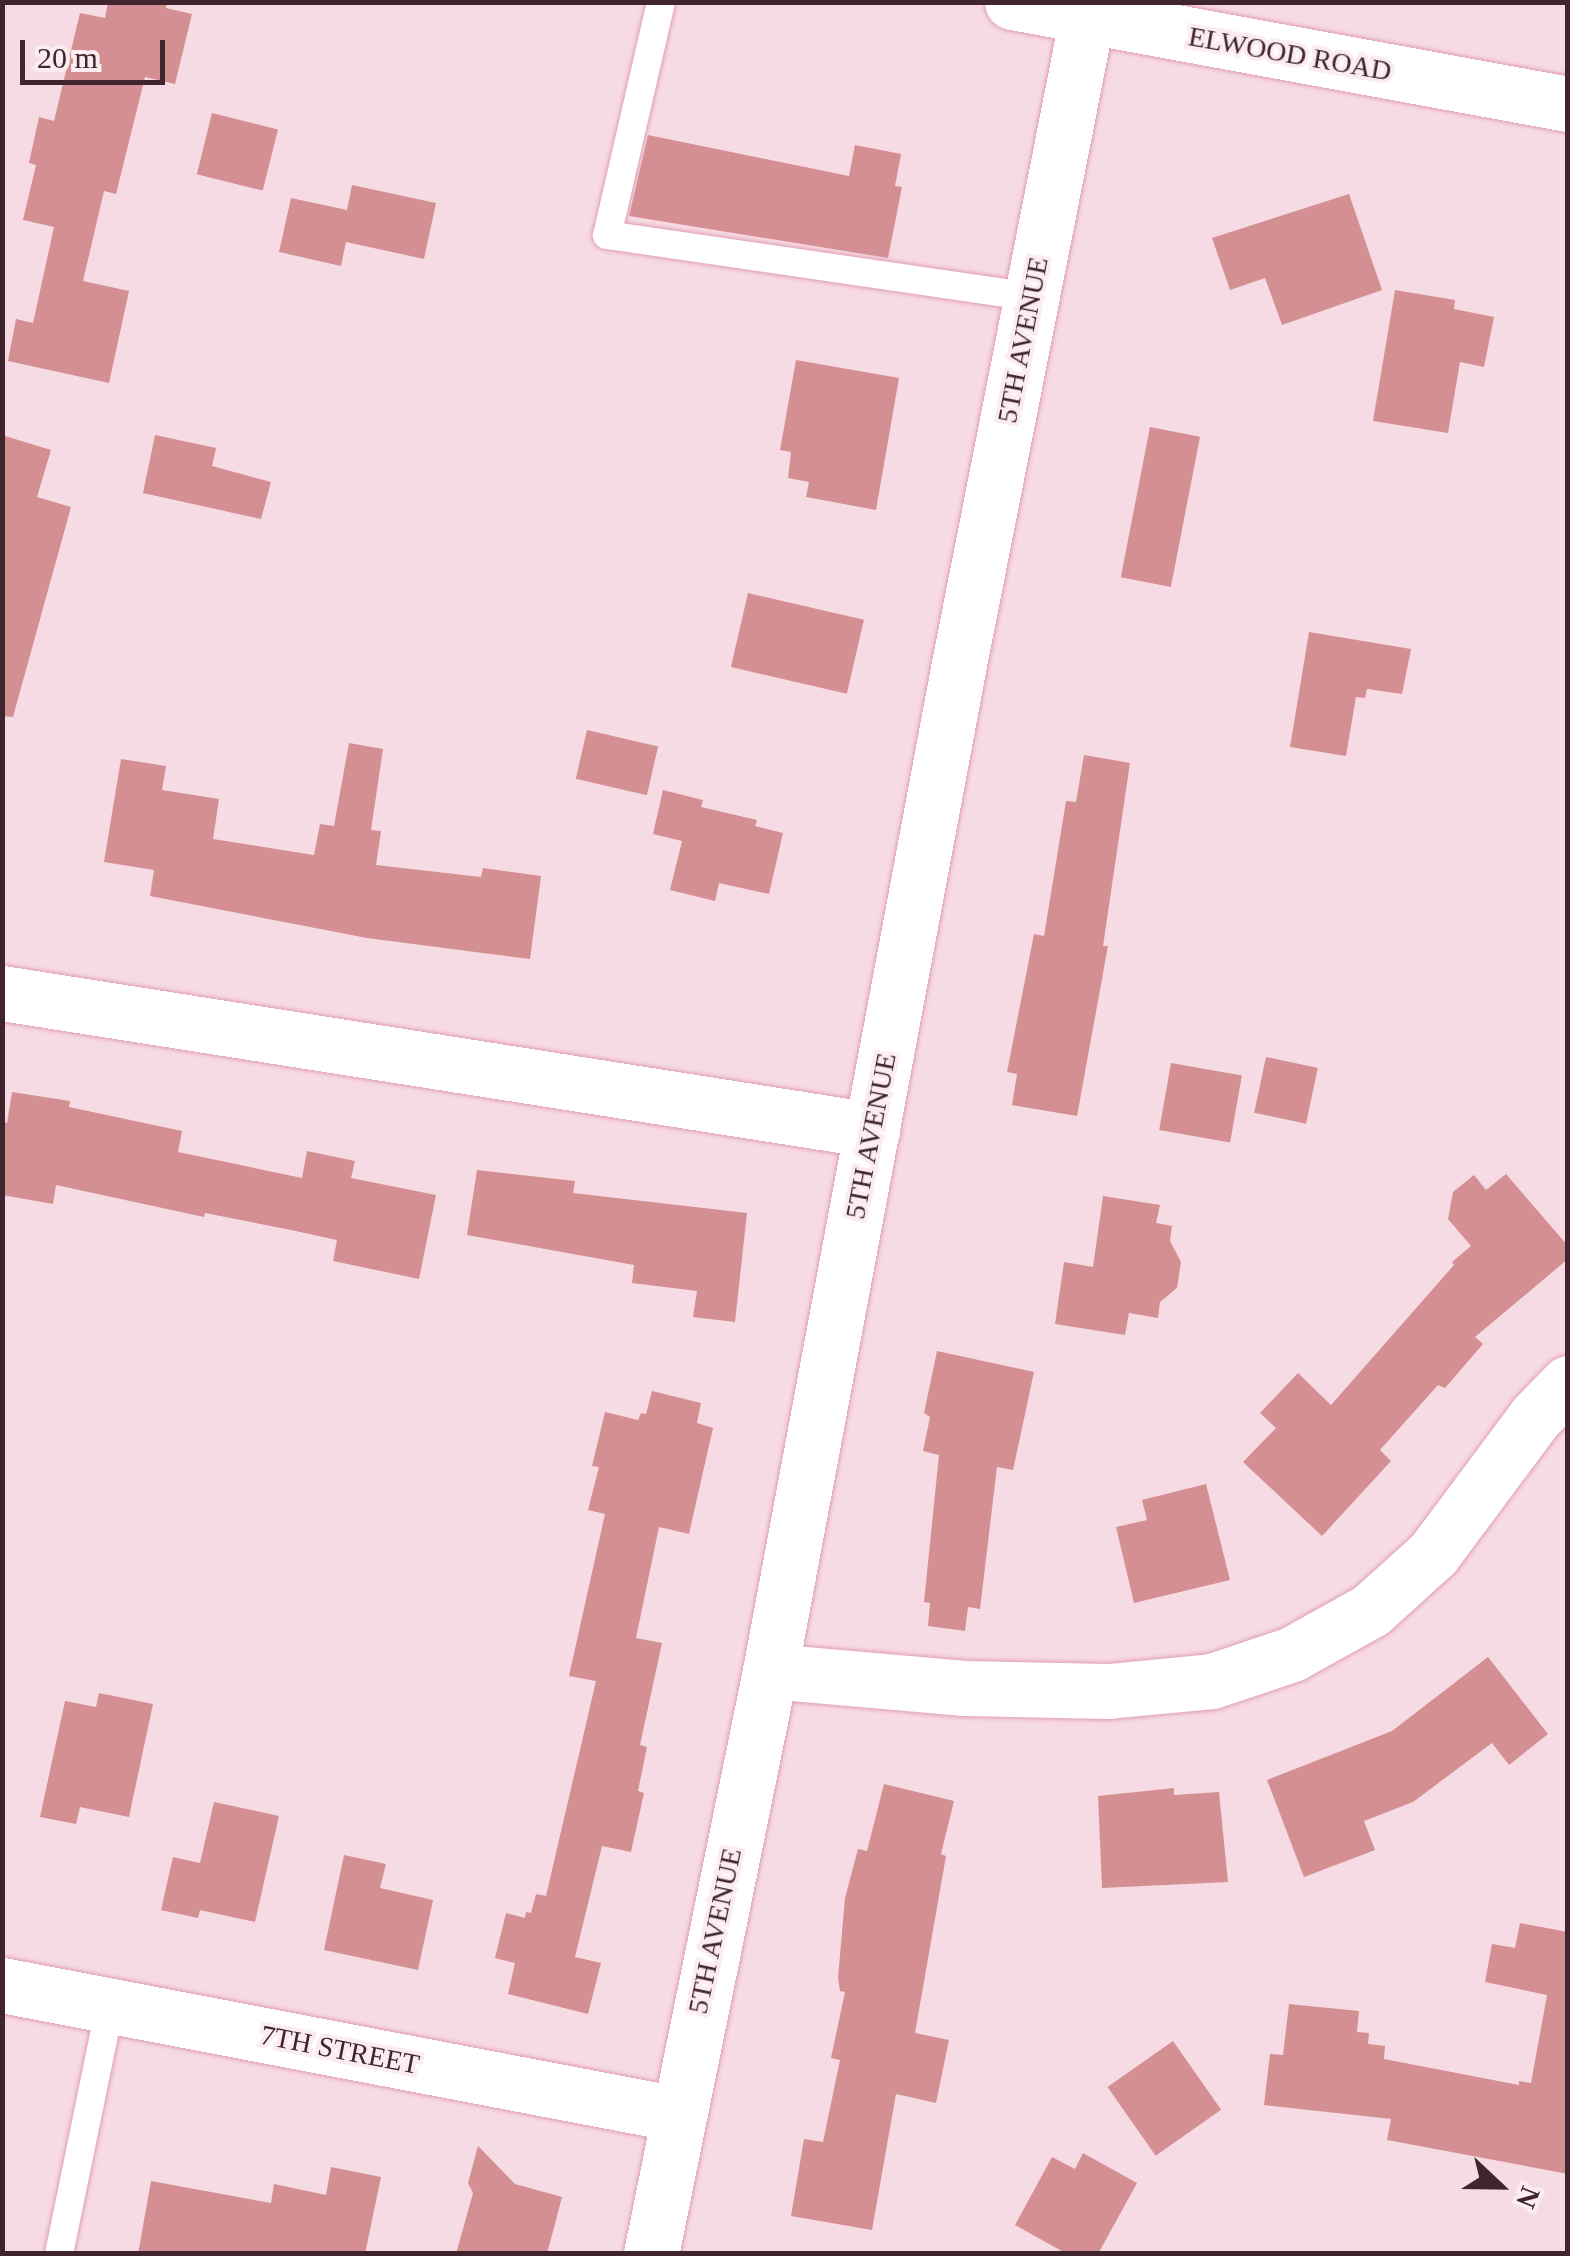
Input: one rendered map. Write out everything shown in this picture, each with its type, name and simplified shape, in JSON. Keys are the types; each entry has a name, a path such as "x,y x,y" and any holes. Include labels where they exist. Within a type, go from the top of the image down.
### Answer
{"street":[{"name":"ELWOOD ROAD","path":"1012,2 1568,104"},
{"name":"5TH AVENUE","path":"651,2254 770,1671 1086,17"},
{"path":"2,994 872,1130"},
{"path":"770,1671 964,1688 1108,1691 1212,1681 1292,1654 1371,1610 1433,1554 1535,1418 1568,1382"},
{"name":"7TH STREET","path":"2,1985 677,2114"}],"lane":[{"path":"661,2 606,235 1031,297"},
{"path":"59,2254 110,2006"}],"building":[{"path":"108,2 167,2 166,8 192,14 175,84 145,77 116,194 104,191 83,281 129,291 109,383 8,361 16,319 33,323 54,227 23,220 36,165 29,163 39,117 54,121 80,13 105,18"},
{"path":"212,113 278,129 263,191 197,174"},
{"path":"648,135 849,176 855,145 901,154 895,186 902,187 888,258 629,216"},
{"path":"352,185 436,203 424,259 346,242 341,266 279,252 291,198 347,210"},
{"path":"1349,194 1382,290 1282,325 1265,278 1230,290 1212,238"},
{"path":"1395,290 1455,300 1454,309 1494,317 1484,367 1460,362 1448,433 1373,421"},
{"path":"796,360 899,378 876,510 806,497 809,482 788,478 791,452 780,450"},
{"path":"1150,427 1200,437 1171,587 1121,577"},
{"path":"2,435 51,450 37,497 71,507 13,717 2,716"},
{"path":"155,435 216,448 212,466 271,482 261,519 143,493"},
{"path":"748,593 864,620 847,694 731,667"},
{"path":"1309,632 1411,649 1402,694 1367,689 1365,698 1356,697 1346,756 1290,747"},
{"path":"587,730 658,746 647,795 576,779"},
{"path":"349,743 383,749 371,830 381,831 376,865 481,877 483,868 541,876 530,959 367,938 150,896 154,870 104,862 121,759 166,766 162,790 219,799 213,839 314,855 320,824 334,826"},
{"path":"1084,755 1130,763 1103,946 1108,946 1077,1116 1012,1105 1017,1074 1007,1072 1034,934 1044,936 1066,801 1076,802"},
{"path":"663,790 703,800 701,807 757,820 755,826 783,833 769,894 719,883 715,901 670,890 682,841 653,834"},
{"path":"1266,1057 1318,1068 1306,1124 1254,1113"},
{"path":"1171,1063 1242,1076 1230,1142 1159,1130"},
{"path":"12,1092 70,1101 69,1107 182,1131 178,1152 302,1178 307,1151 355,1161 351,1178 436,1195 419,1279 333,1261 337,1240 291,1230 205,1213 204,1217 56,1185 53,1204 2,1195 2,1122 7,1123"},
{"path":"477,1170 575,1181 573,1193 747,1213 735,1322 693,1317 697,1291 632,1283 634,1265 467,1235"},
{"path":"1506,1174 1568,1246 1568,1259 1475,1337 1483,1344 1445,1388 1438,1385 1380,1450 1391,1461 1322,1536 1243,1462 1276,1428 1260,1413 1298,1373 1331,1405 1454,1265 1452,1262 1471,1246 1448,1219 1453,1192 1474,1175 1486,1190"},
{"path":"1103,1196 1160,1205 1156,1223 1172,1226 1170,1241 1181,1262 1177,1288 1160,1302 1158,1318 1129,1313 1125,1335 1055,1324 1064,1262 1093,1267"},
{"path":"937,1351 1034,1372 1013,1470 997,1467 980,1609 968,1607 965,1631 928,1626 930,1603 924,1602 939,1455 923,1451 930,1417 924,1413"},
{"path":"652,1391 701,1403 697,1423 713,1428 689,1534 659,1527 636,1638 662,1643 640,1745 647,1747 638,1791 644,1793 631,1852 602,1846 575,1957 601,1963 588,2014 508,1994 515,1963 495,1958 506,1913 525,1918 526,1912 531,1913 536,1894 546,1896 596,1681 569,1676 605,1514 588,1510 599,1467 592,1466 605,1412 638,1420 641,1413 646,1414"},
{"path":"1206,1484 1230,1580 1134,1603 1116,1527 1147,1520 1142,1500"},
{"path":"1488,1657 1548,1734 1509,1765 1492,1743 1413,1802 1364,1821 1375,1850 1304,1877 1267,1780 1392,1731"},
{"path":"99,1693 153,1704 129,1817 80,1807 76,1824 40,1817 65,1701 96,1707"},
{"path":"884,1784 954,1801 941,1854 946,1856 915,2033 949,2040 936,2103 896,2094 872,2230 791,2216 804,2139 823,2142 840,2060 831,2058 845,1992 840,1991 838,1978 845,1898 858,1849 867,1851"},
{"path":"1174,1788 1174,1795 1219,1792 1228,1882 1102,1888 1098,1796"},
{"path":"214,1802 279,1816 255,1922 200,1910 198,1918 161,1910 173,1857 200,1863"},
{"path":"344,1855 386,1864 380,1888 433,1900 418,1970 324,1950"},
{"path":"1520,1923 1568,1932 1568,2174 1387,2140 1391,2119 1264,2105 1270,2054 1283,2055 1289,2004 1359,2011 1357,2032 1369,2033 1368,2044 1385,2046 1384,2059 1519,2085 1519,2081 1531,2083 1547,1995 1485,1982 1492,1944 1515,1948"},
{"path":"1173,2041 1221,2110 1156,2156 1107,2087"},
{"path":"478,2146 515,2184 562,2197 547,2254 456,2254 473,2193 468,2183"},
{"path":"1083,2153 1137,2183 1098,2254 1067,2254 1015,2225 1052,2157 1075,2169"},
{"path":"331,2167 381,2177 365,2254 138,2254 151,2181 271,2203 274,2184 326,2195"}]}
